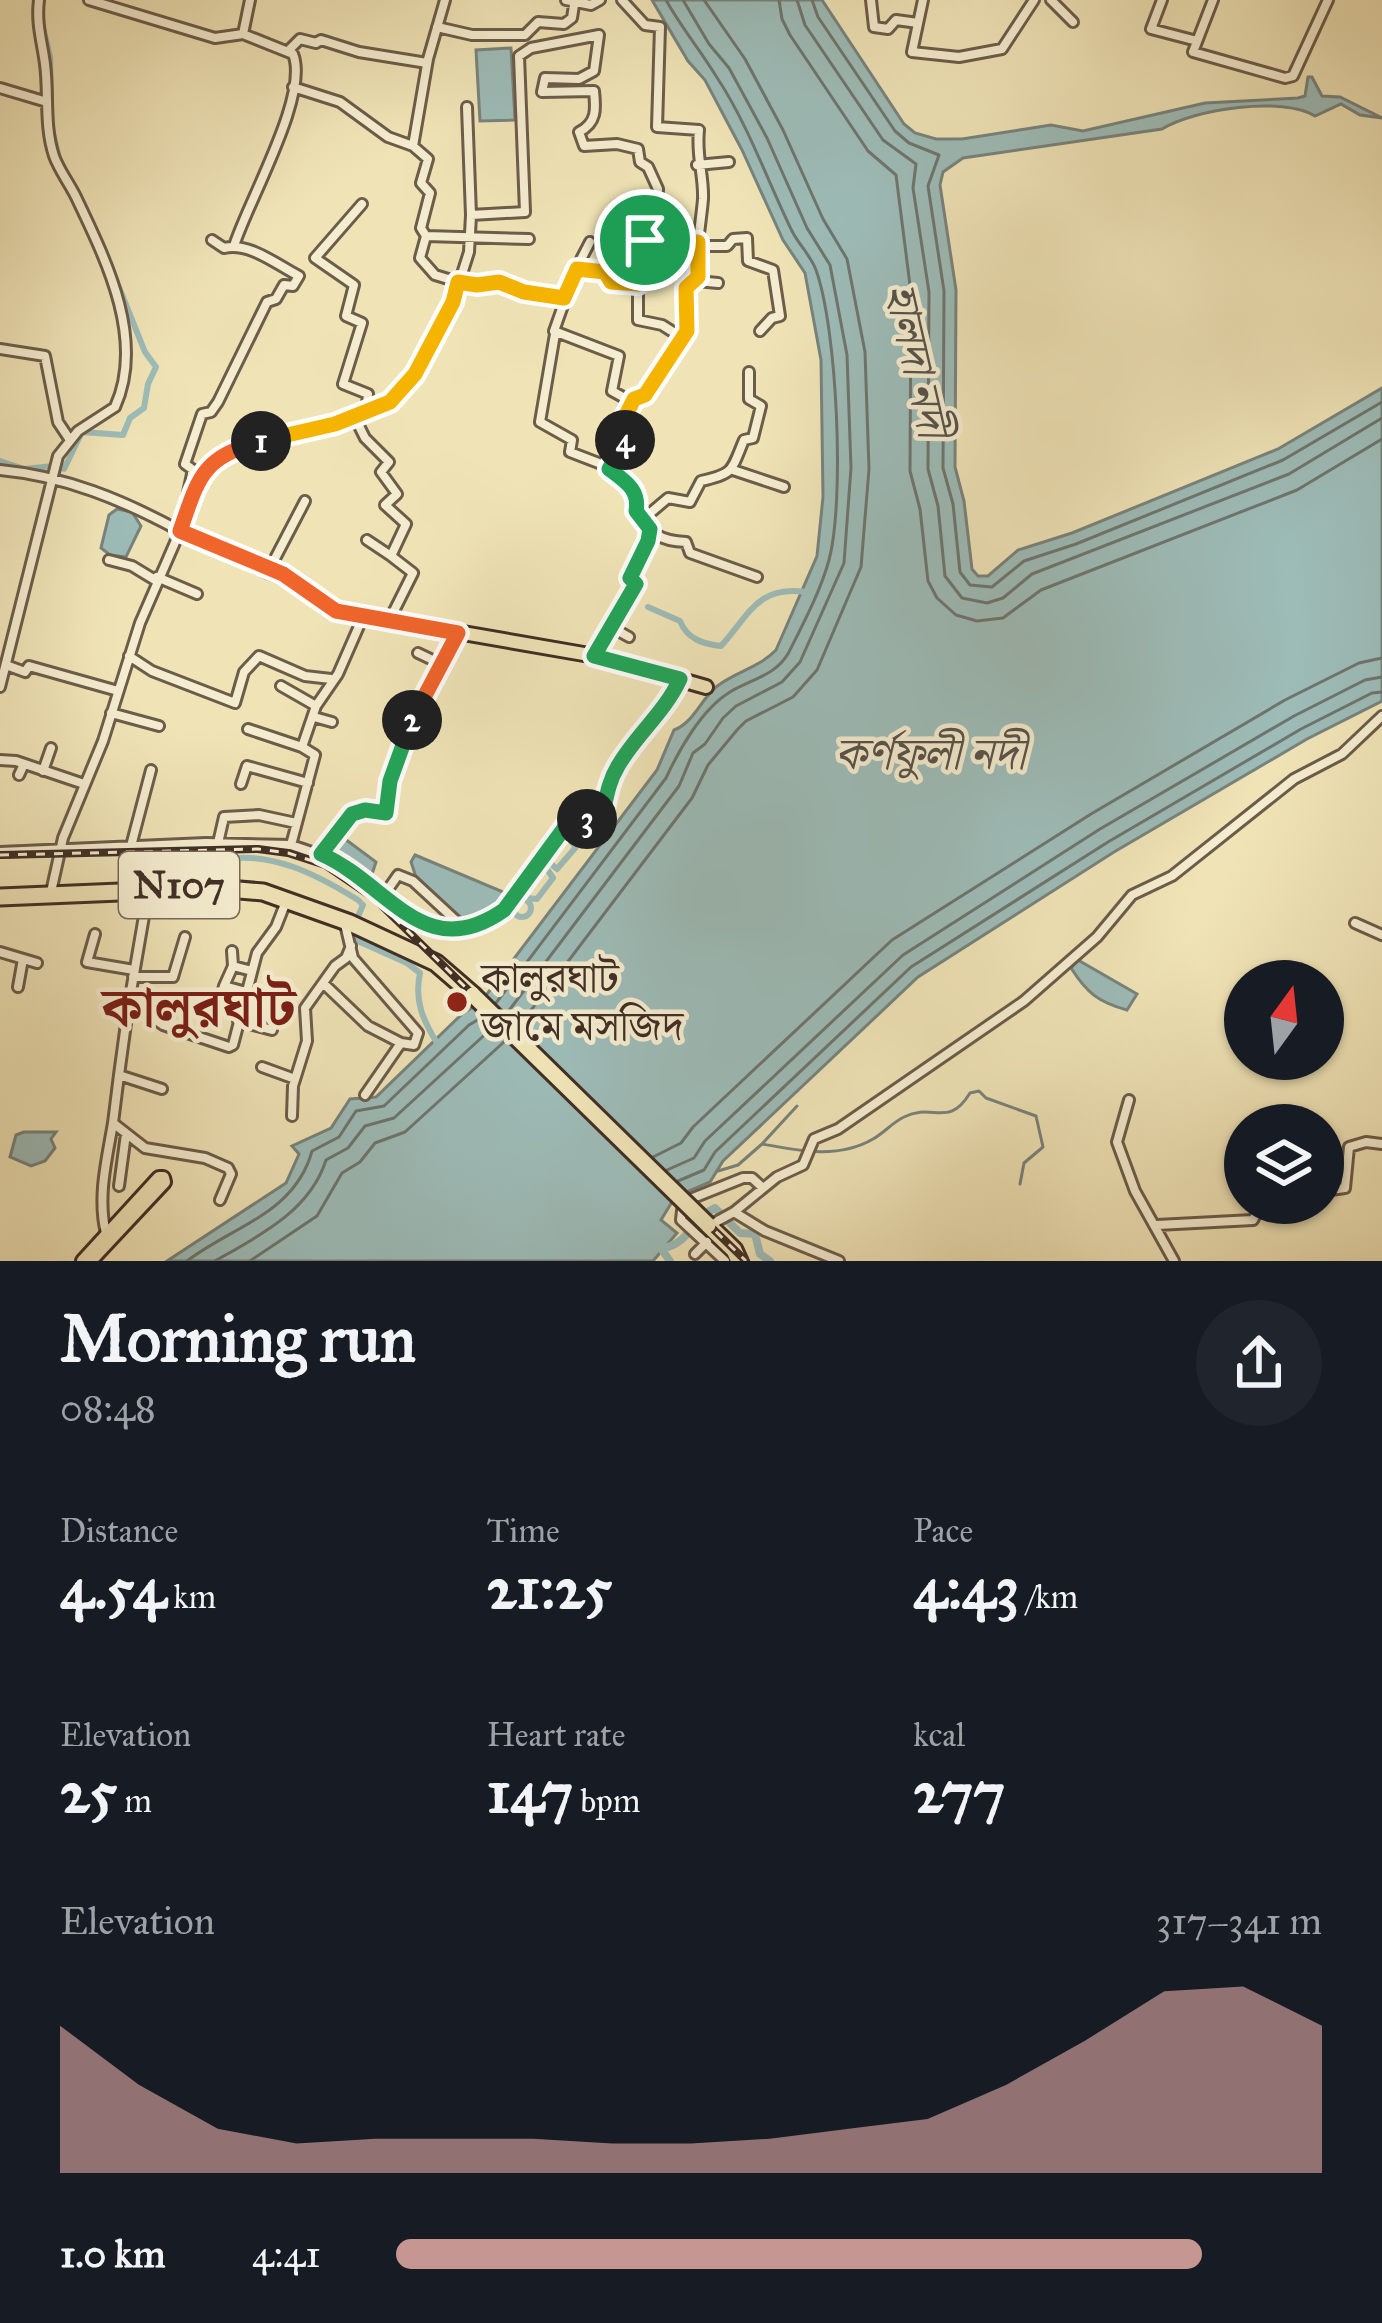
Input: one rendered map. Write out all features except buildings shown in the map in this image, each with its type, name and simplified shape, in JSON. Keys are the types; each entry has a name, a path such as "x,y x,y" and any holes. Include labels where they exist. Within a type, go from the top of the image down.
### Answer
{"highway":[{"name":"N107","path":"0,895 245,888 288,897 436,962 715,1227"},
{"path":"715,1227 739,1261"}],"main road":[{"path":"180,531 300,584 336,611 594,656 706,687"},
{"path":"159,1178 164,1179 86,1261 106,1233 159,1178"}],"street":[{"path":"0,687 60,451 115,407 128,365 114,284 54,157 44,56 36,25 39,0"},
{"path":"89,0 215,38 243,34 288,51 297,66 279,147 234,246"},
{"path":"243,34 250,0"},
{"path":"413,146 445,0"},
{"path":"437,27 472,34 525,35 538,22 564,24 572,19 570,2 591,5 599,0"},
{"path":"622,0 645,25 661,27 658,127 700,130 697,165 703,194 695,281"},
{"path":"871,0 874,27 888,29 896,20 918,22 912,52 959,57 1002,50 1034,0"},
{"path":"1051,0 1073,22"},
{"path":"1162,0 1151,29 1197,41"},
{"path":"1213,0 1193,52 1274,76 1293,76 1328,0"},
{"path":"471,215 525,212 519,56 531,48 599,35 594,71 579,79 545,78 542,92 594,91 596,115 579,132 580,142 638,148 640,162 648,167 659,196 656,220 647,224 638,284 639,321 662,325 681,337"},
{"path":"288,51 300,38 428,63"},
{"path":"292,87 340,103 428,159 421,183 430,193 421,227 426,236 421,260 435,275 477,285 499,282 524,292 564,298"},
{"path":"0,88 47,102"},
{"path":"189,494 209,467 230,450 360,416 403,391 453,302 471,238 467,107"},
{"path":"697,165 729,162"},
{"path":"362,204 315,258 355,285 346,316 362,323 343,384 368,394 360,416 365,437 389,462 381,472 397,494 386,505 406,524 391,556"},
{"path":"607,219 647,224"},
{"path":"426,236 529,239"},
{"path":"645,240 727,247 734,239 747,238 748,261 775,272 780,316 760,331"},
{"path":"51,892 59,850 156,579 180,531 192,469 185,464 202,414 211,412 218,402 267,302 299,276 212,240"},
{"path":"590,242 564,298 540,422 572,440 570,452 609,467 630,484 638,499 636,511 664,542 686,542 695,556 758,577"},
{"path":"626,254 643,256"},
{"path":"577,269 605,272 611,282 638,284"},
{"path":"609,467 627,436 624,419 632,402 645,395 687,331 686,288 695,281 718,283"},
{"path":"555,334 617,354 612,391 632,402"},
{"path":"0,349 45,356 58,422 70,440"},
{"path":"642,520 668,498 690,502 700,481 733,470 744,440 753,438 760,418 760,406 749,399 749,372"},
{"path":"0,470 53,478 124,502 180,531"},
{"path":"733,470 784,487"},
{"path":"268,571 304,501"},
{"path":"594,656 636,584 630,578 650,529"},
{"path":"367,540 413,573 389,620"},
{"path":"109,560 197,594"},
{"path":"302,747 363,617"},
{"path":"611,626 629,637"},
{"path":"383,824 403,743 458,633"},
{"path":"418,653 440,664"},
{"path":"129,656 235,703 244,672 260,656 305,676 331,680"},
{"path":"4,658 25,672 29,666 118,691"},
{"path":"0,852 290,844 355,872 425,925 446,931 465,929 504,910 576,812 596,824 601,822 615,770 665,707 680,679"},
{"path":"281,686 332,722"},
{"path":"111,713 159,726"},
{"path":"695,1254 715,1227 763,1188 803,1165 809,1148 1024,1001 1097,937 1128,898 1172,876 1294,779 1342,754 1382,716"},
{"path":"248,729 315,755 290,844"},
{"path":"43,771 51,748"},
{"path":"0,760 84,784"},
{"path":"20,776 24,764"},
{"path":"241,784 247,766 308,783"},
{"path":"131,846 151,770"},
{"path":"321,854 352,814 365,810 386,813"},
{"path":"218,843 224,818 259,815 296,823"},
{"path":"384,896 398,875 413,881 465,929"},
{"path":"106,1233 103,1191 144,916 137,888"},
{"path":"128,1010 147,1013 229,1048 257,953 276,927 288,897"},
{"path":"323,983 368,1026 414,1045 418,1033 353,958 349,923"},
{"path":"1355,923 1382,935"},
{"path":"95,934 86,962 134,974 173,977 184,937"},
{"path":"292,1116 295,1079 307,1041 305,1009 351,946"},
{"path":"219,1005 233,966 232,951"},
{"path":"0,952 38,963"},
{"path":"18,987 23,959"},
{"path":"233,966 253,971"},
{"path":"224,986 247,992"},
{"path":"238,1021 272,1030"},
{"path":"365,1095 401,1043"},
{"path":"262,1067 295,1079"},
{"path":"118,1075 162,1089"},
{"path":"1129,1100 1117,1142 1135,1191 1174,1261"},
{"path":"113,1123 145,1148 205,1158 228,1168 232,1174 220,1200"},
{"path":"119,1186 127,1132"},
{"path":"1344,1188 1349,1147 1382,1144"},
{"path":"763,1188 752,1178 742,1178 686,1199 680,1215 688,1226 765,1231 839,1261"},
{"path":"1157,1226 1224,1222"},
{"path":"715,1227 725,1261"}],"water":[{"name":"কর্ণফুলী নদী","path":"652,0 822,0 904,124 936,139 1051,125 1083,131 1205,103 1298,98 1305,96 1308,77 1322,96 1340,97 1382,118 1360,115 1341,104 1315,116 1282,107 1238,107 1162,129 963,158 943,172 940,185 956,290 955,467 972,569 978,576 988,576 1018,550 1072,533 1278,449 1382,388 1382,701 1307,739 1114,852 918,977 723,1161 710,1182 675,1197 661,1220 677,1233 653,1261 167,1261 286,1183 299,1154 292,1146 331,1128 350,1099 376,1097 462,1014 481,1002 657,770 674,730 716,687 776,650 817,556 823,497 821,360 805,273 783,240 705,80 688,61"},
{"path":"511,48 515,120 480,121 476,50"},
{"path":"117,509 132,512 141,526 126,557 101,548 109,515"},
{"path":"341,836 376,862 370,880 325,854"},
{"path":"415,855 508,894 490,913 466,923 418,883 411,862"},
{"path":"1078,960 1137,994 1127,1010 1088,990 1071,968"},
{"path":"56,1132 51,1139 55,1148 45,1161 31,1166 10,1157 16,1135"}],"waterway":[{"path":"42,24 50,57 51,112"},
{"path":"51,125 59,158 89,217"},
{"path":"58,467 64,469 82,432 123,435 130,418 144,408 156,367 145,352 100,240"},
{"path":"0,461 24,469 53,466"},
{"path":"648,607 680,621 696,640 721,646 756,604 777,593 806,592"},
{"path":"567,836 576,847 557,869 549,862 567,836"},
{"path":"149,854 149,868 156,874 216,870 220,860 275,861 358,900 363,905 356,921"},
{"path":"547,869 553,878 537,899 526,898 523,894 541,870 547,869"},
{"path":"522,899 531,908 522,917 513,908 522,899"},
{"path":"351,938 420,973 421,1010 437,1043"},
{"path":"718,1171 738,1165 762,1144 819,1152 847,1149 877,1137 914,1113 954,1110 970,1093 979,1091 1036,1116 1043,1147 1024,1163 1020,1184"},
{"path":"762,1144 797,1106"},
{"path":"663,1248 679,1242 715,1208 740,1233 755,1234 760,1254 770,1261"},
{"path":"657,1243 670,1261"}],"railway":[{"path":"0,855 258,849 325,865 375,899 746,1261"}],"place":[{"name":"কালুরঘাট জামে মসজিদ","path":"457,1002"}],"district":[{"name":"কালুরঘাট","path":"199,1008"}],"route":[{"path":"645,240 698,242 698,279 686,288 687,331 645,395 632,402 624,419 627,436 609,466 630,484 639,501 636,511 650,529 630,578 636,584 594,656 680,679 665,707 615,770 601,822 596,824 576,812 504,910 489,921 446,931 425,925 355,872 321,854 355,812 386,813 390,781 412,719 458,633 336,611 283,574 180,531 189,494 209,467 230,450 365,415 390,402 415,374 453,302 458,282 493,281 564,298 577,269 605,272 609,282 638,284 645,240"}],"water label":[{"name":"হালদা নদী","path":"917,360"}]}
